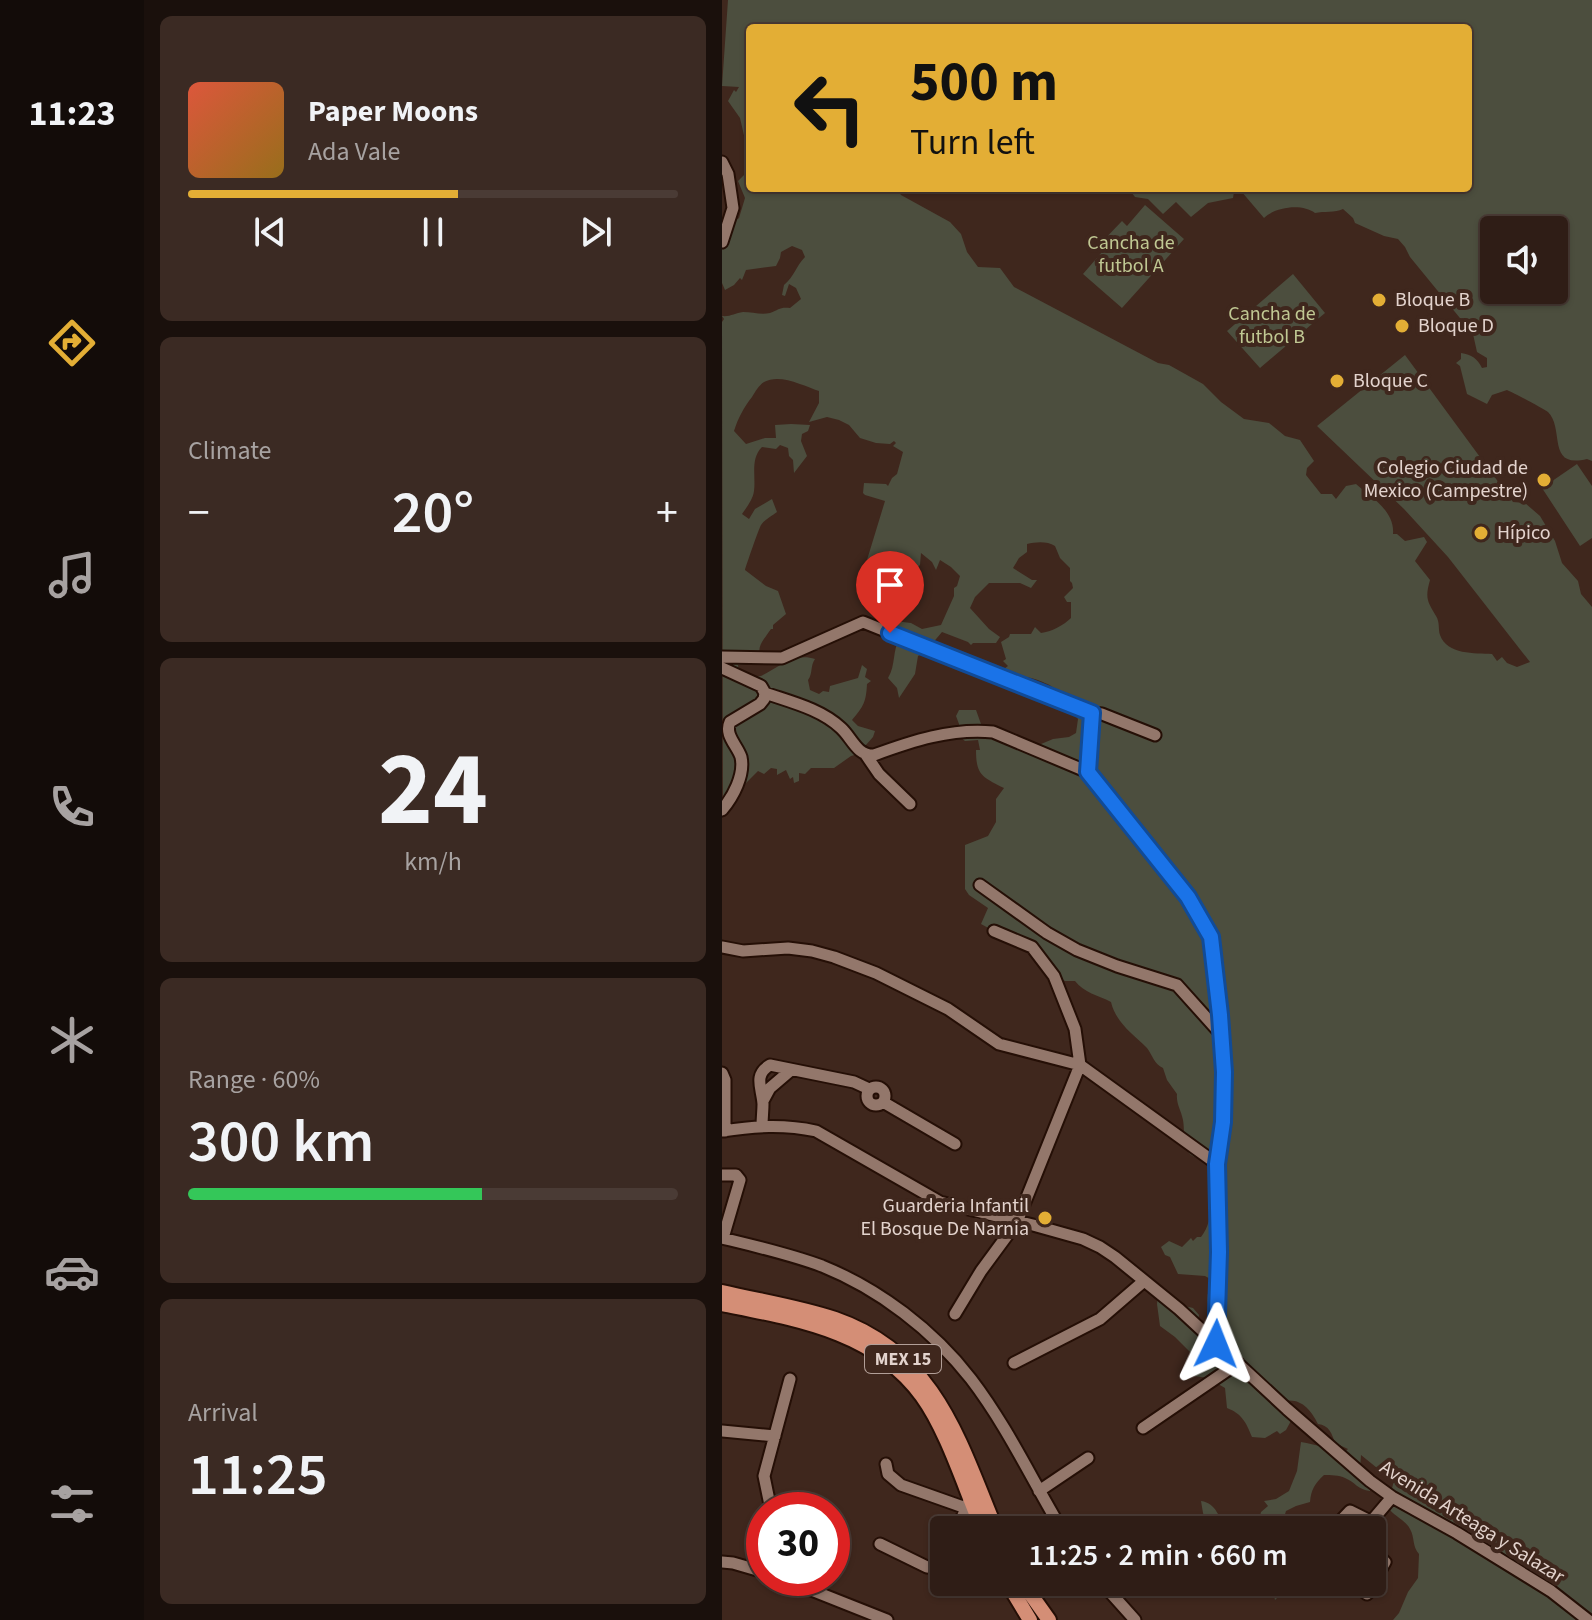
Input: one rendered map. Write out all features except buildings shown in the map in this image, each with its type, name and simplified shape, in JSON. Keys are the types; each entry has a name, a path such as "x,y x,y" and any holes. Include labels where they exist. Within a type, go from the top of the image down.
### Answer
{"main road":[{"name":"MEX 15","path":"722,1292 838,1320 864,1331 896,1353 929,1388 955,1431 990,1516"},
{"name":"MEX 15","path":"722,1304 821,1326 854,1339 885,1359 925,1400 947,1441 975,1516"},
{"path":"1015,1596 1030,1620"},
{"path":"1032,1596 1049,1620"}],"street":[{"path":"722,162 728,174 733,208 722,242"},
{"path":"722,657 782,658 863,622 1055,699 1155,735"},
{"path":"722,668 761,686 765,693 760,704 726,721 741,757 742,768 732,796 722,810"},
{"path":"765,693 824,714 842,729 879,774 910,804"},
{"path":"1088,772 1092,713"},
{"path":"866,755 924,737 981,731 993,732 1088,772 1188,897 1211,937 1224,1072 1223,1122 1217,1164 1219,1252 1216,1344"},
{"path":"980,885 1047,933 1077,950 1177,985 1221,1034"},
{"path":"955,1314 981,1271 1017,1222 1080,1065 1075,1029 1054,976 1032,947 994,931"},
{"path":"722,947 743,951 788,948 834,957 876,973 948,1009 999,1044 1080,1065 1217,1164"},
{"path":"762,1126 760,1076 766,1067 778,1065 854,1082 869,1089 870,1103 883,1102 955,1144"},
{"path":"763,1101 770,1088 791,1070"},
{"path":"722,1073 725,1080 723,1131"},
{"name":"Avenida Arteaga y Salazar","path":"723,1131 762,1126 800,1127 816,1131 940,1202 1083,1239 1100,1247 1144,1281 1370,1481 1551,1591 1588,1620"},
{"path":"722,1175 736,1175 740,1180 722,1238 820,1265 857,1282 934,1337 990,1407 1054,1516"},
{"path":"1014,1363 1100,1319 1144,1281"},
{"path":"1143,1428 1238,1363"},
{"path":"767,1492 764,1476 790,1379"},
{"path":"722,1431 775,1436"},
{"path":"1039,1491 1088,1458"},
{"path":"886,1464 888,1474 901,1485 968,1503 963,1516"},
{"path":"1376,1516 1392,1497"},
{"path":"880,1544 930,1567"},
{"path":"722,1562 746,1567"},
{"path":"826,1596 887,1620"},
{"path":"1114,1596 1135,1620"}],"green space":[{"path":"728,0 1592,0 1592,461 1566,458 1558,446 1553,419 1548,412 1528,401 1507,390 1492,395 1487,404 1467,394 1460,366 1456,363 1461,359 1461,353 1474,358 1482,368 1487,367 1487,358 1477,352 1473,334 1398,239 1355,223 1343,209 1315,213 1303,208 1289,208 1275,211 1264,218 1242,192 1472,192 1472,24 746,24 746,144 740,118 728,101 734,90 736,92 739,87 722,86"},
{"path":"746,173 746,192 899,192 950,222 961,234 967,252 978,267 1000,268 1014,287 1203,384 1244,419 1269,423 1285,436 1300,440 1314,461 1307,468 1306,475 1321,494 1332,494 1336,499 1346,486 1356,484 1386,512 1393,526 1393,534 1405,541 1424,537 1427,542 1415,561 1430,580 1428,599 1437,618 1440,635 1455,650 1492,654 1497,661 1502,657 1517,667 1530,662 1448,557 1404,509 1317,426 1405,355 1513,502 1525,503 1540,516 1555,541 1562,563 1578,581 1581,594 1592,607 1592,1620 1393,1620 1418,1578 1419,1554 1412,1532 1390,1510 1393,1501 1401,1494 1391,1493 1396,1471 1382,1472 1361,1455 1360,1470 1369,1475 1370,1491 1343,1477 1324,1475 1314,1487 1310,1502 1286,1511 1284,1516 1260,1516 1268,1506 1264,1501 1276,1499 1289,1491 1297,1471 1301,1442 1345,1452 1348,1449 1335,1443 1330,1430 1318,1424 1305,1406 1296,1401 1285,1401 1292,1419 1286,1430 1265,1438 1252,1437 1243,1419 1227,1408 1225,1388 1208,1378 1194,1376 1195,1357 1160,1326 1157,1304 1158,1295 1172,1303 1193,1308 1199,1315 1197,1327 1211,1333 1216,1322 1208,1302 1212,1280 1205,1276 1178,1274 1161,1247 1169,1241 1182,1247 1191,1238 1193,1241 1201,1237 1210,1211 1207,1161 1193,1156 1187,1149 1177,1094 1163,1068 1121,1022 1111,1002 1087,991 1075,981 1059,978 1023,945 996,936 991,938 992,930 981,924 988,908 965,889 965,845 988,836 996,822 996,799 1004,788 990,781 979,770 976,758 976,750 980,750 978,740 965,741 960,737 956,716 959,710 976,710 981,724 1002,737 1034,747 1076,733 1078,719 1064,706 1054,688 1026,677 1022,681 1014,676 1010,680 998,673 1008,666 1003,661 1006,659 1001,642 1010,634 1031,634 1035,627 1041,633 1045,632 1071,618 1071,602 1064,597 1073,588 1070,568 1060,558 1055,546 1041,542 1027,544 1027,552 1013,568 1037,580 1031,588 1020,583 989,583 975,597 970,608 1000,637 996,643 971,645 942,632 918,656 915,674 899,698 897,688 888,678 900,638 895,621 911,623 922,629 941,625 960,576 940,560 936,570 921,553 920,565 914,570 913,578 922,581 915,592 895,600 883,596 860,602 863,573 885,501 865,495 864,483 888,486 897,474 903,452 893,446 894,441 890,444 876,443 860,438 849,425 839,420 827,417 809,422 819,403 819,391 777,379 760,385 734,431 746,444 776,438 775,425 810,425 808,431 802,434 801,441 807,456 794,473 788,448 780,445 776,449 762,447 756,457 753,494 742,514 749,519 755,509 772,499 777,512 761,525 745,570 778,591 786,614 773,625 761,644 759,652 762,661 738,665 739,672 748,678 759,676 793,659 815,659 808,680 810,690 819,694 829,692 830,686 858,678 862,665 867,669 865,677 871,681 867,684 864,704 852,720 858,726 875,731 858,754 834,768 811,768 805,774 799,773 799,781 794,783 786,770 777,775 777,769 771,768 764,774 758,771 723,806 722,316 743,312 767,314 790,308 801,299 796,288 789,284 785,296 782,295 784,285 805,257 802,250 792,246 781,252 776,266 746,270 742,280 740,278 725,290 722,283 722,227 739,218 745,198 738,181"},
{"path":"1131,192 1234,192 1233,198 1208,203 1191,217 1176,202 1163,214 1148,199 1135,197"},
{"name":"Cancha de futbol A","path":"1145,205 1184,239 1122,308 1083,274 1102,252 1098,246 1122,221 1127,226"},
{"name":"Cancha de futbol B","path":"1293,274 1325,313 1260,368 1227,331"},
{"path":"1577,464 1592,486 1592,538 1580,546 1542,488"},
{"path":"1201,1501 1212,1506 1219,1516 1204,1516"}],"place":[{"name":"Bloque B","path":"1379,300"},
{"name":"Bloque D","path":"1402,326"},
{"name":"Bloque C","path":"1337,381"},
{"name":"Colegio Ciudad de Mexico (Campestre)","path":"1544,480"},
{"name":"Hípico","path":"1481,533"},
{"name":"Guarderia Infantil El Bosque De Narnia","path":"1045,1218"}],"route":[{"path":"890,633 1092,713 1088,772 1188,897 1211,937 1224,1072 1223,1122 1217,1164 1219,1252 1216,1344"}]}
